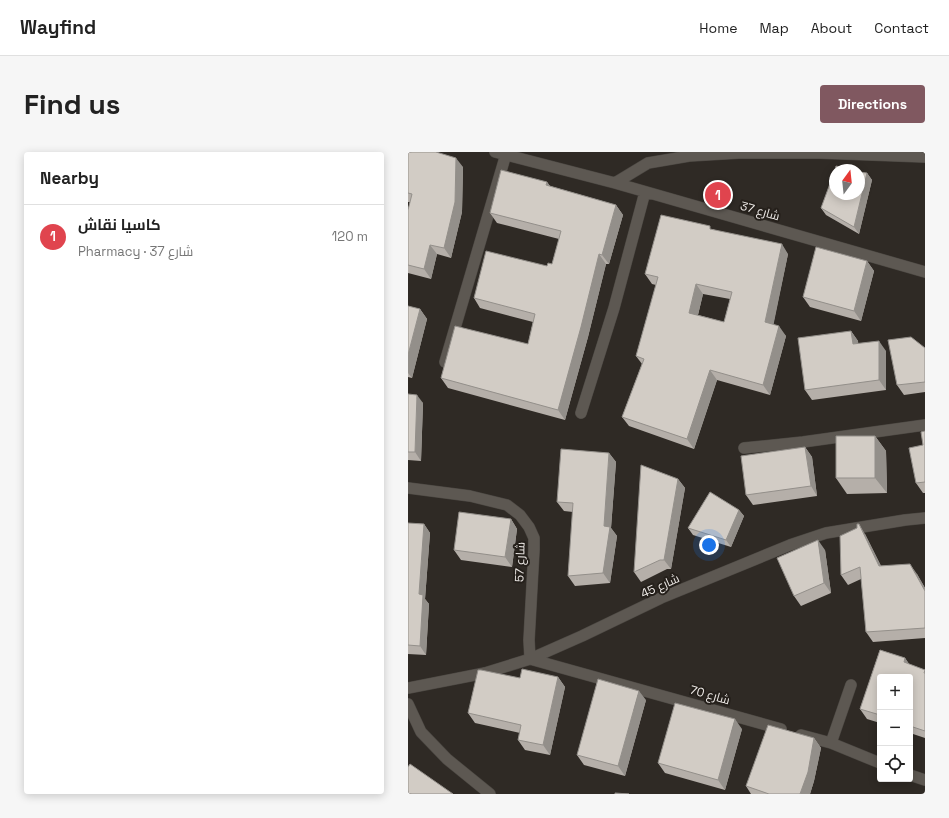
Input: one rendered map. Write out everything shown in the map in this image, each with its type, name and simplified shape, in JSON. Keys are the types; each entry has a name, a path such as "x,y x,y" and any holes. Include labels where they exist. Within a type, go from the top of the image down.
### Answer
{"street":[{"name":"شارع 37","path":"495,152 615,183 925,272"},
{"path":"615,183 648,163 689,156 739,153 925,157"},
{"path":"445,362 506,154"},
{"path":"581,413 614,308 645,192"},
{"path":"744,448 803,442 925,425"},
{"name":"شارع 57","path":"408,488 470,496 507,505 520,515 529,527 534,538 529,640 530,659"},
{"name":"شارع 45","path":"408,688 485,673 530,659 661,598 790,545 826,534 905,520 925,518"},
{"name":"شارع 70","path":"530,659 831,743 877,762"},
{"path":"831,743 851,684"},
{"path":"408,704 421,732 447,759 490,794"},
{"path":"913,775 925,780"}],"building":[{"path":"408,152 436,152 456,158 455,202 444,248 430,245 424,269 408,265 408,210 412,194 408,193"},
{"path":"501,170 547,182 546,185 616,205 602,255 599,254 558,410 441,378 455,326 528,344 535,314 474,298 486,251 547,266 548,263 552,264 561,231 490,213"},
{"path":"829,186 829,200 860,200 854,227 821,208"},
{"path":"661,215 710,226 710,229 782,244 765,322 779,326 763,385 710,370 687,439 622,417 644,359 636,356 658,277 645,274","holes":["696,284 732,292 724,322 689,313"]},
{"path":"816,247 867,261 854,311 803,297"},
{"path":"408,306 420,309 408,355"},
{"path":"851,331 853,344 879,341 879,380 805,390 798,338"},
{"path":"911,337 925,348 925,382 897,385 888,340"},
{"path":"408,394 417,395 415,452 408,452"},
{"path":"925,431 925,482 916,483 909,448 923,445 921,432"},
{"path":"836,436 875,436 875,478 836,478"},
{"path":"805,447 811,486 746,495 741,456"},
{"path":"561,449 609,453 604,526 610,527 603,573 568,576 573,503 557,502"},
{"path":"641,465 678,479 664,560 660,560 634,572"},
{"path":"710,492 739,510 726,540 688,528"},
{"path":"459,512 511,519 505,557 454,550"},
{"path":"408,523 424,524 419,594 423,595 420,646 408,645"},
{"path":"857,524 859,524 879,566 910,564 925,591 925,628 866,632 860,567 841,575 840,536 857,528"},
{"path":"818,540 824,583 794,596 777,558"},
{"path":"880,650 905,658 904,662 925,670 925,731 913,727 913,674 877,674 877,714 860,709"},
{"path":"522,669 558,677 543,745 518,740 521,725 468,713 478,670 520,678"},
{"path":"598,679 639,691 618,766 577,755"},
{"path":"675,703 735,719 718,780 658,763"},
{"path":"768,725 814,738 808,772 800,794 769,794 746,786"},
{"path":"410,764 453,794 408,794 408,767"}],"place":[{"name":"كاسيا نقاش","path":"718,195"}]}
